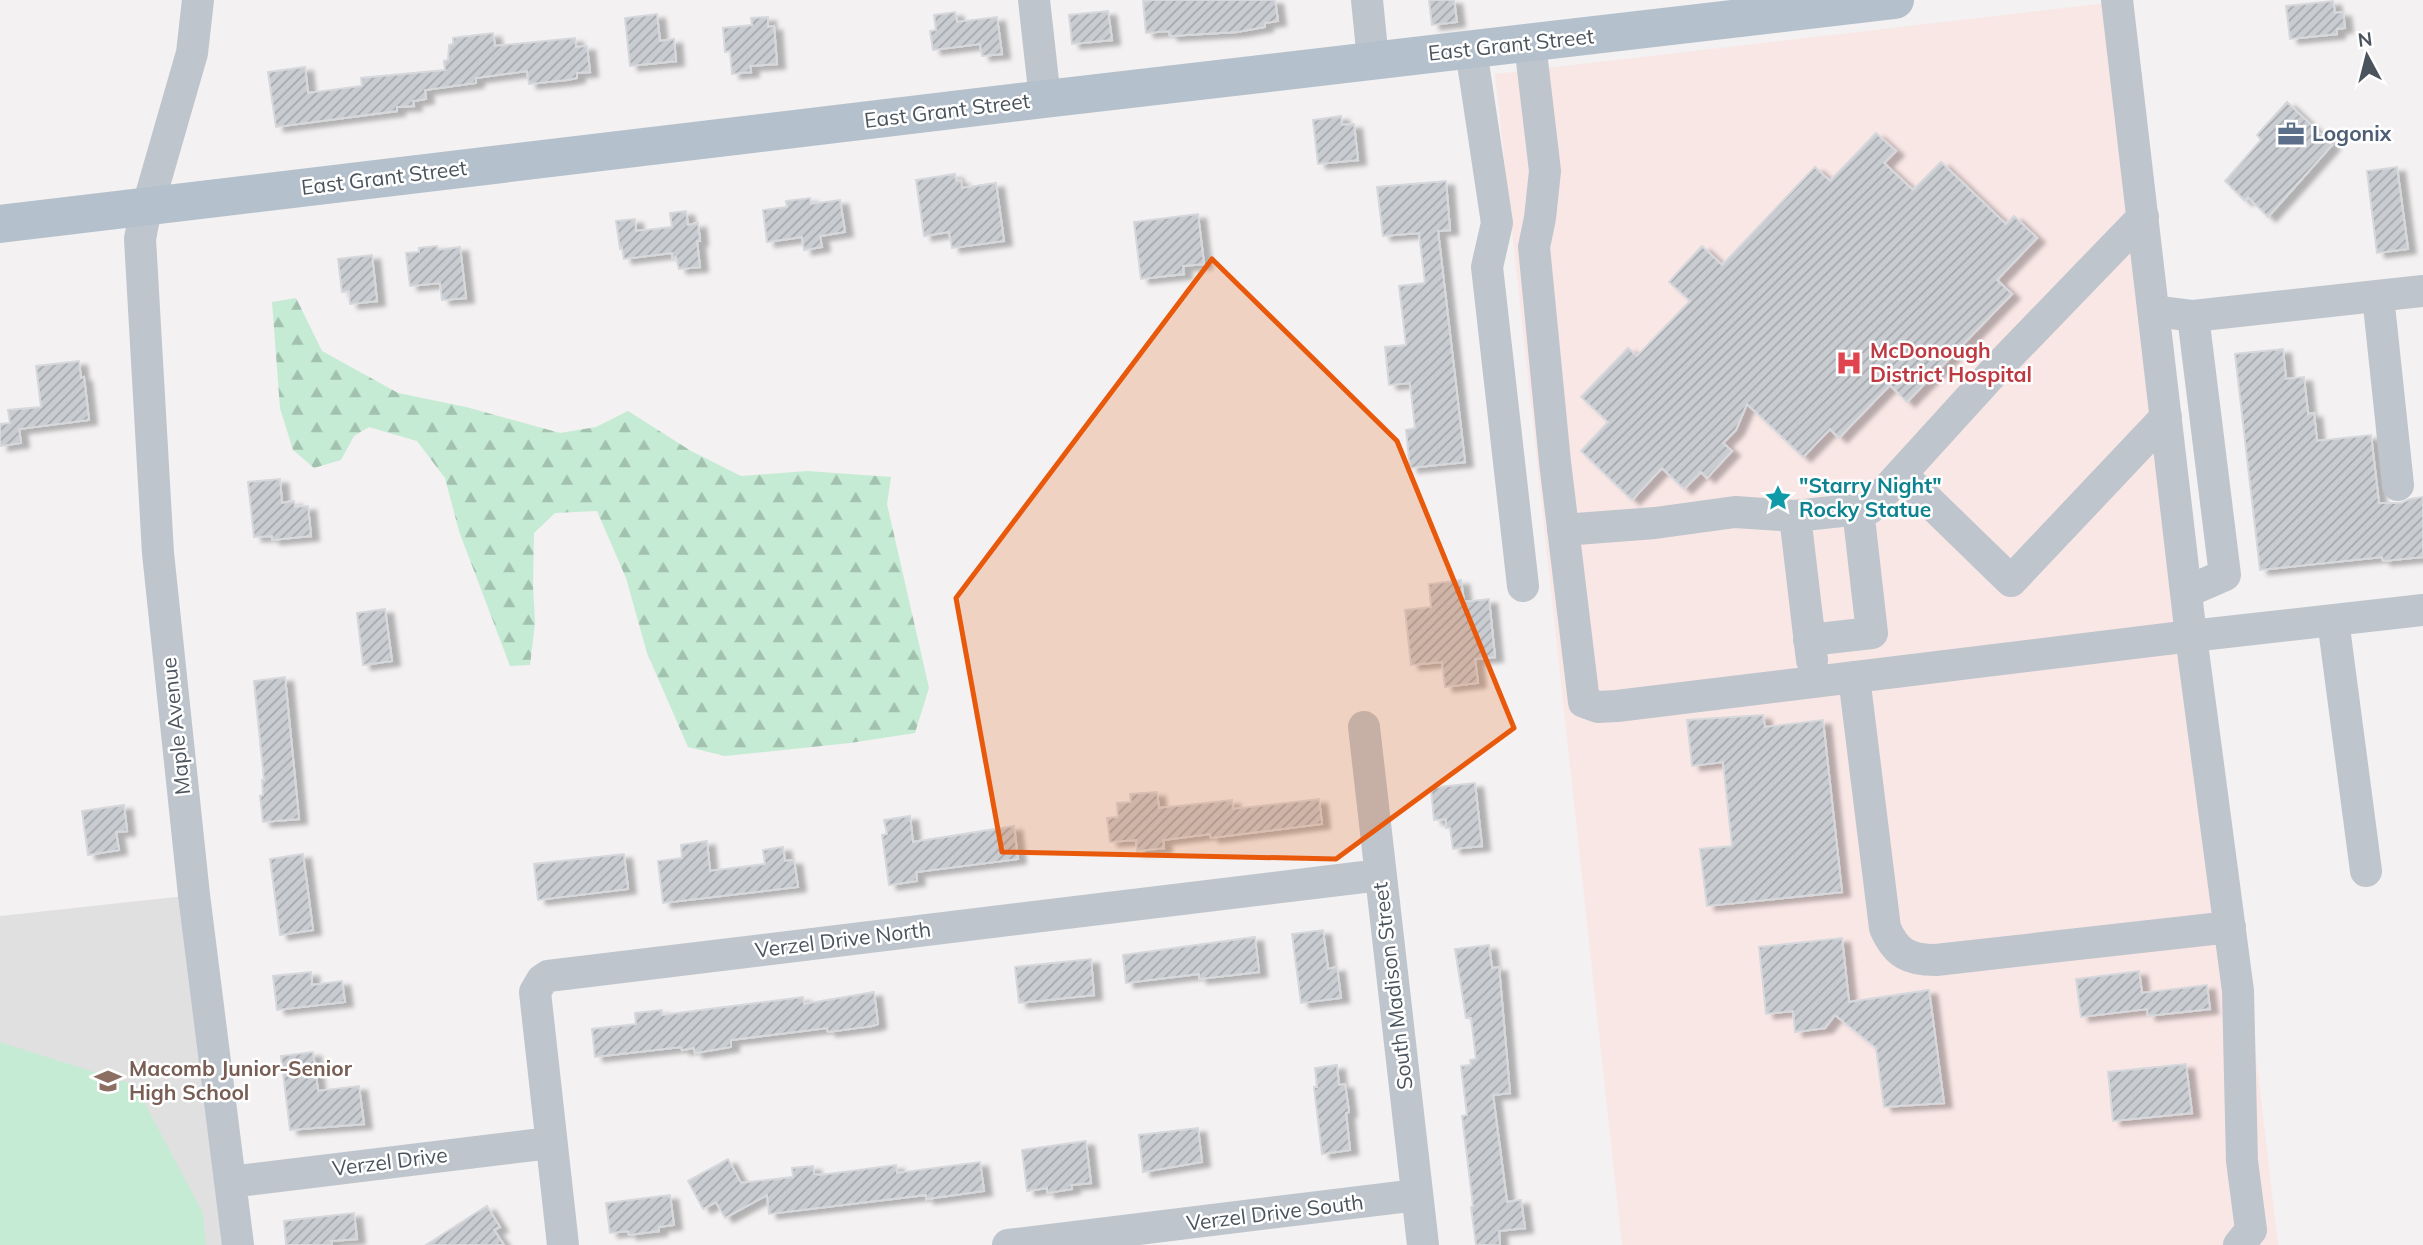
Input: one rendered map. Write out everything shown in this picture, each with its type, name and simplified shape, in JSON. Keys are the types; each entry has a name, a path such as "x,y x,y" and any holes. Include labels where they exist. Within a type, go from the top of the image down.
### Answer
{"main road":[{"name":"East Grant Street","path":"0,224 1895,0"}],"street":[{"name":"Maple Avenue","path":"198,0 192,53 140,239 158,553 194,895 238,1245"},
{"path":"1034,0 1045,99"},
{"path":"1367,0 1373,60"},
{"path":"2117,0 2191,636 2238,991 2242,1161 2251,1230 2239,1245"},
{"path":"1530,44 1545,171 1534,247 1584,702 1598,707 1616,706 2423,610"},
{"path":"1471,50 1497,223 1487,267 1523,586"},
{"path":"1563,530 1655,523 1735,512 1795,516 1870,508 2001,364 2143,217"},
{"path":"2154,311 2193,316 2423,291"},
{"path":"2378,296 2398,485"},
{"path":"2186,592 2225,575 2193,316"},
{"path":"1900,474 2011,581 2166,417"},
{"path":"1810,640 1872,633 1858,509"},
{"path":"1795,516 1814,682"},
{"path":"2333,620 2366,871"},
{"path":"1854,677 1885,928 1892,943 1905,955 1920,960 1936,960 2230,927"},
{"name":"South Madison Street","path":"1364,727 1423,1245"},
{"name":"Verzel Drive North","path":"550,1143 535,992 541,980 548,976 1380,875"},
{"path":"550,1143 563,1245"},
{"name":"Verzel Drive","path":"230,1182 550,1143"},
{"name":"Verzel Drive South","path":"1008,1245 1417,1195"}],"highlighted area":[{"path":"1212,259 1397,441 1514,728 1336,859 1002,852 956,598"}],"shaded area":[{"name":"McDonough District Hospital","path":"2133,0 2203,653 2241,926 2278,1245 1622,1245 1495,74"},
{"name":"Macomb Junior-Senior High School","path":"194,895 235,1245 0,1245 0,916"}],"green space":[{"path":"296,298 322,351 398,393 466,407 560,433 596,427 628,411 691,451 741,476 807,471 891,477 887,504 929,688 915,733 850,743 725,756 688,747 647,653 626,578 597,511 555,513 534,533 535,623 530,665 510,666 459,531 445,478 417,441 369,427 354,436 341,460 314,468 293,450 280,408 272,302"},
{"path":"0,1042 135,1085 203,1213 206,1245 0,1245"}],"building":[{"path":"1275,0 1278,21 1265,23 1265,27 1237,32 1170,36 1169,31 1146,33 1143,1"},
{"path":"1429,0 1454,0 1457,22 1432,25"},
{"path":"2333,1 2335,13 2343,12 2345,28 2337,29 2337,34 2290,39 2286,6"},
{"path":"1108,11 1112,40 1072,44 1069,15"},
{"path":"955,12 957,22 997,17 1002,54 982,56 980,44 933,50 930,31 936,30 934,15"},
{"path":"657,14 660,41 674,39 676,61 630,66 625,18"},
{"path":"768,17 768,27 774,26 777,64 750,66 751,72 732,74 730,51 725,52 723,28 752,25 751,18"},
{"path":"493,33 495,46 575,38 576,47 587,46 590,72 577,73 577,78 567,80 529,84 527,71 476,78 476,83 425,90 426,99 413,101 414,106 397,107 397,111 276,127 268,72 305,67 308,93 362,86 361,78 445,70 444,61 448,60 449,45 453,44 453,38"},
{"path":"2287,102 2332,145 2268,217 2248,197 2245,201 2225,181 2261,140 2257,135"},
{"path":"1341,116 1342,125 1354,124 1358,160 1318,164 1313,120"},
{"path":"1876,133 1896,151 1884,163 1913,190 1941,162 2006,224 2014,216 2037,238 1997,280 2012,294 1907,402 1890,385 1839,438 1830,429 1803,457 1747,404 1736,430 1723,443 1732,451 1707,478 1701,472 1684,489 1662,468 1632,500 1581,451 1608,422 1581,397 1628,348 1637,356 1690,301 1669,282 1702,246 1722,265 1815,167 1830,181"},
{"path":"2397,167 2408,249 2377,253 2367,171"},
{"path":"955,174 956,181 961,180 962,188 996,183 1004,241 952,248 949,232 924,236 916,180"},
{"path":"1446,181 1450,230 1438,231 1465,462 1410,468 1406,430 1415,428 1410,383 1389,385 1385,347 1406,345 1399,286 1425,283 1419,233 1383,236 1377,187"},
{"path":"810,198 811,204 840,200 845,232 820,236 822,247 804,250 802,237 767,242 763,210 787,207 786,201"},
{"path":"686,211 688,225 698,223 700,267 679,269 672,253 624,259 616,221 635,219 636,231 672,227 670,213"},
{"path":"1198,214 1204,264 1183,266 1184,274 1141,279 1134,222"},
{"path":"437,246 438,250 460,247 466,298 442,300 440,283 410,286 406,253"},
{"path":"372,255 377,301 350,304 349,291 342,292 338,259"},
{"path":"2283,349 2286,379 2304,377 2308,414 2314,413 2317,441 2371,435 2379,503 2401,503 2423,497 2423,557 2383,561 2382,557 2260,570 2235,354"},
{"path":"79,361 81,378 84,377 89,420 19,429 21,443 0,446 0,424 10,423 8,410 41,407 36,366"},
{"path":"280,479 282,503 294,501 295,507 308,506 311,536 272,540 272,536 254,537 248,482"},
{"path":"1461,580 1464,602 1489,599 1495,657 1475,659 1478,683 1445,687 1442,662 1411,665 1405,610 1431,607 1429,584"},
{"path":"385,609 392,661 363,665 357,613"},
{"path":"285,677 299,819 263,822 260,796 263,795 264,780 254,681"},
{"path":"1763,715 1765,727 1823,720 1842,892 1707,906 1700,849 1732,846 1723,762 1692,766 1687,720"},
{"path":"1475,783 1482,846 1453,849 1446,819 1434,820 1431,788"},
{"path":"1157,792 1159,808 1232,800 1233,809 1319,799 1322,824 1211,838 1210,834 1163,840 1164,848 1137,851 1136,840 1110,842 1107,818 1118,817 1117,803 1131,802 1130,794"},
{"path":"124,805 127,831 116,832 119,850 88,855 82,811"},
{"path":"910,816 913,842 1014,826 1018,859 916,872 917,881 889,885 882,835 887,834 884,820"},
{"path":"707,841 710,871 765,864 763,850 783,847 785,861 794,860 798,887 663,903 658,861 682,858 681,845"},
{"path":"303,854 313,930 280,935 270,859"},
{"path":"624,854 628,889 538,900 534,864"},
{"path":"1323,930 1328,969 1337,967 1341,998 1301,1003 1292,934"},
{"path":"1255,937 1259,972 1199,979 1199,974 1126,983 1123,955"},
{"path":"1842,938 1849,1002 1929,990 1944,1103 1884,1107 1876,1048 1835,1015 1825,1028 1795,1032 1793,1011 1766,1014 1759,947"},
{"path":"1489,945 1492,968 1499,967 1510,1093 1493,1095 1507,1202 1521,1200 1525,1228 1499,1231 1500,1245 1476,1245 1462,1116 1467,1115 1461,1066 1471,1065 1470,1060 1476,1059 1471,1018 1466,1018 1455,949"},
{"path":"1091,959 1094,995 1019,1003 1015,967"},
{"path":"2139,971 2142,993 2207,985 2210,1009 2148,1016 2147,1009 2081,1017 2076,979"},
{"path":"311,972 312,985 342,981 345,1002 277,1010 273,976"},
{"path":"874,992 878,1024 872,1026 828,1032 827,1028 731,1040 731,1047 695,1053 694,1048 682,1050 681,1047 595,1057 592,1029 636,1024 635,1013 662,1010 662,1015 803,997 804,1004"},
{"path":"313,1052 318,1091 359,1086 364,1124 290,1130 281,1056"},
{"path":"2186,1064 2192,1113 2113,1121 2108,1072"},
{"path":"1337,1065 1339,1085 1345,1084 1350,1150 1322,1154 1314,1087 1317,1087 1315,1068"},
{"path":"1198,1128 1202,1162 1143,1172 1139,1135"},
{"path":"1086,1141 1091,1183 1071,1185 1072,1189 1047,1193 1047,1188 1027,1191 1022,1150"},
{"path":"728,1159 741,1183 793,1177 792,1168 813,1166 814,1174 820,1175 896,1165 897,1173 980,1162 984,1191 926,1199 926,1195 769,1214 767,1195 725,1218 716,1202 703,1209 688,1181"},
{"path":"670,1195 674,1225 659,1227 659,1231 629,1235 628,1231 610,1233 606,1203"},
{"path":"487,1206 500,1227 494,1230 504,1245 426,1245"},
{"path":"354,1213 357,1239 331,1241 332,1245 286,1245 284,1221"}],"place":[{"name":"Logonix","path":"2291,134"},
{"name":"McDonough District Hospital","path":"1849,363"},
{"name":"\"Starry Night\" Rocky Statue","path":"1778,498"},
{"name":"Macomb Junior-Senior High School","path":"108,1081"}]}
